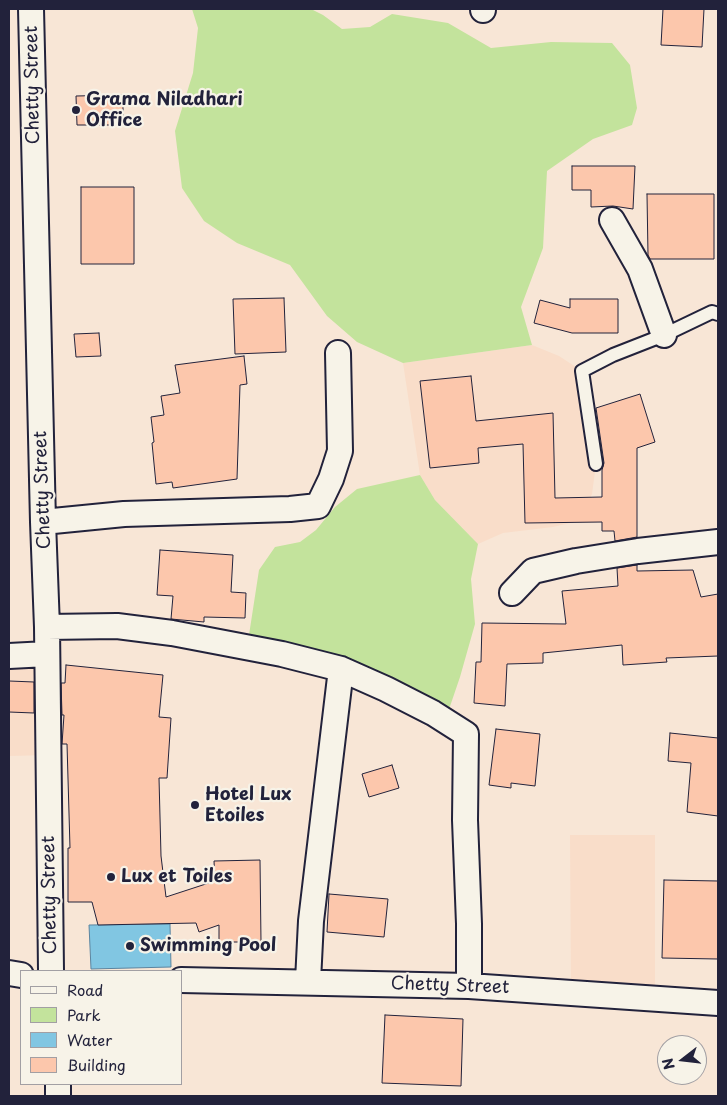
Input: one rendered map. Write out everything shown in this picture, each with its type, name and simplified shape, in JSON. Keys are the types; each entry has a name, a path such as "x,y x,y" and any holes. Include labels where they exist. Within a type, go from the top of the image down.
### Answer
{"street":[{"name":"Chetty Street","path":"31,9 43,522 48,627 51,970"},
{"path":"612,220 640,269 664,335"},
{"path":"43,522 124,514 318,506 331,479 340,451 338,353"},
{"path":"512,593 533,571 576,561 638,551 718,542"},
{"path":"48,627 117,626 172,633 282,654 341,670 386,689 433,712 466,734 465,820 469,986"},
{"path":"9,656 48,654"},
{"path":"308,981 311,921 341,670"},
{"name":"Chetty Street","path":"182,980 308,981 469,986 718,1004"}],"lane":[{"path":"596,464 582,371 712,312 718,314"}],"shaded area":[{"path":"532,345 559,356 582,371 596,464 592,494 579,521 553,527 503,533 478,544 435,500 420,475 403,363"},
{"path":"47,654 49,755 9,756 9,656"},
{"path":"570,835 655,835 655,998 571,993"}],"green space":[{"path":"192,9 311,9 342,29 370,27 392,14 448,23 491,48 551,42 612,43 630,65 637,108 632,125 593,139 547,171 543,248 521,307 532,345 403,363 357,342 327,316 290,265 237,243 204,221 182,188 175,131 193,73 198,28"},
{"path":"420,475 435,500 478,544 471,579 475,624 445,721 247,648 259,570 275,547 300,542 316,530 335,507 357,489"}],"water":[{"name":"Swimming Pool","path":"170,924 171,967 91,969 89,925"}],"building":[{"path":"663,9 704,9 702,47 661,45"},
{"path":"123,95 123,125 77,125 76,96"},
{"path":"572,166 635,166 633,209 613,206 591,207 591,190 572,190"},
{"path":"81,187 134,187 134,264 81,264"},
{"path":"647,194 714,194 714,259 650,259 648,255"},
{"path":"284,298 286,352 235,354 233,299"},
{"path":"570,299 618,299 618,333 572,333 534,323 540,300 570,308"},
{"path":"99,333 101,356 76,357 74,334"},
{"path":"244,356 247,384 240,385 237,479 173,488 172,482 156,484 151,417 164,415 161,396 180,393 175,365"},
{"path":"471,376 476,421 553,413 555,498 602,497 602,470 604,463 596,408 640,394 655,442 637,448 637,537 615,541 614,531 602,531 602,522 525,523 523,444 478,448 479,463 430,468 420,381"},
{"path":"160,550 233,555 231,592 246,593 245,618 204,617 204,622 171,619 173,596 157,595"},
{"path":"637,565 637,571 693,570 701,597 718,594 718,656 666,658 667,662 623,665 622,645 543,653 543,663 507,664 505,706 474,703 476,662 481,662 482,623 566,624 562,591 618,586 617,568"},
{"path":"66,665 163,675 159,717 171,718 167,778 159,778 161,856 166,897 215,881 214,861 260,860 261,942 219,942 219,925 199,932 196,923 98,925 92,902 68,902 68,848 70,848 67,744 62,744 64,715 62,715 61,683 65,683"},
{"path":"9,681 34,682 34,713 9,712"},
{"path":"496,729 540,734 535,786 511,783 511,788 489,785"},
{"path":"670,733 718,738 718,816 687,812 691,763 668,761"},
{"path":"392,765 399,788 369,797 362,774"},
{"path":"664,880 718,881 718,959 662,958"},
{"path":"329,894 388,899 384,937 327,932"},
{"path":"385,1015 463,1019 461,1086 382,1083"}],"place":[{"name":"Grama Niladhari Office","path":"76,110"},
{"name":"Hotel Lux Etoiles","path":"195,805"},
{"name":"Lux et Toiles","path":"111,877"},
{"name":"Swimming Pool","path":"130,946"}]}
